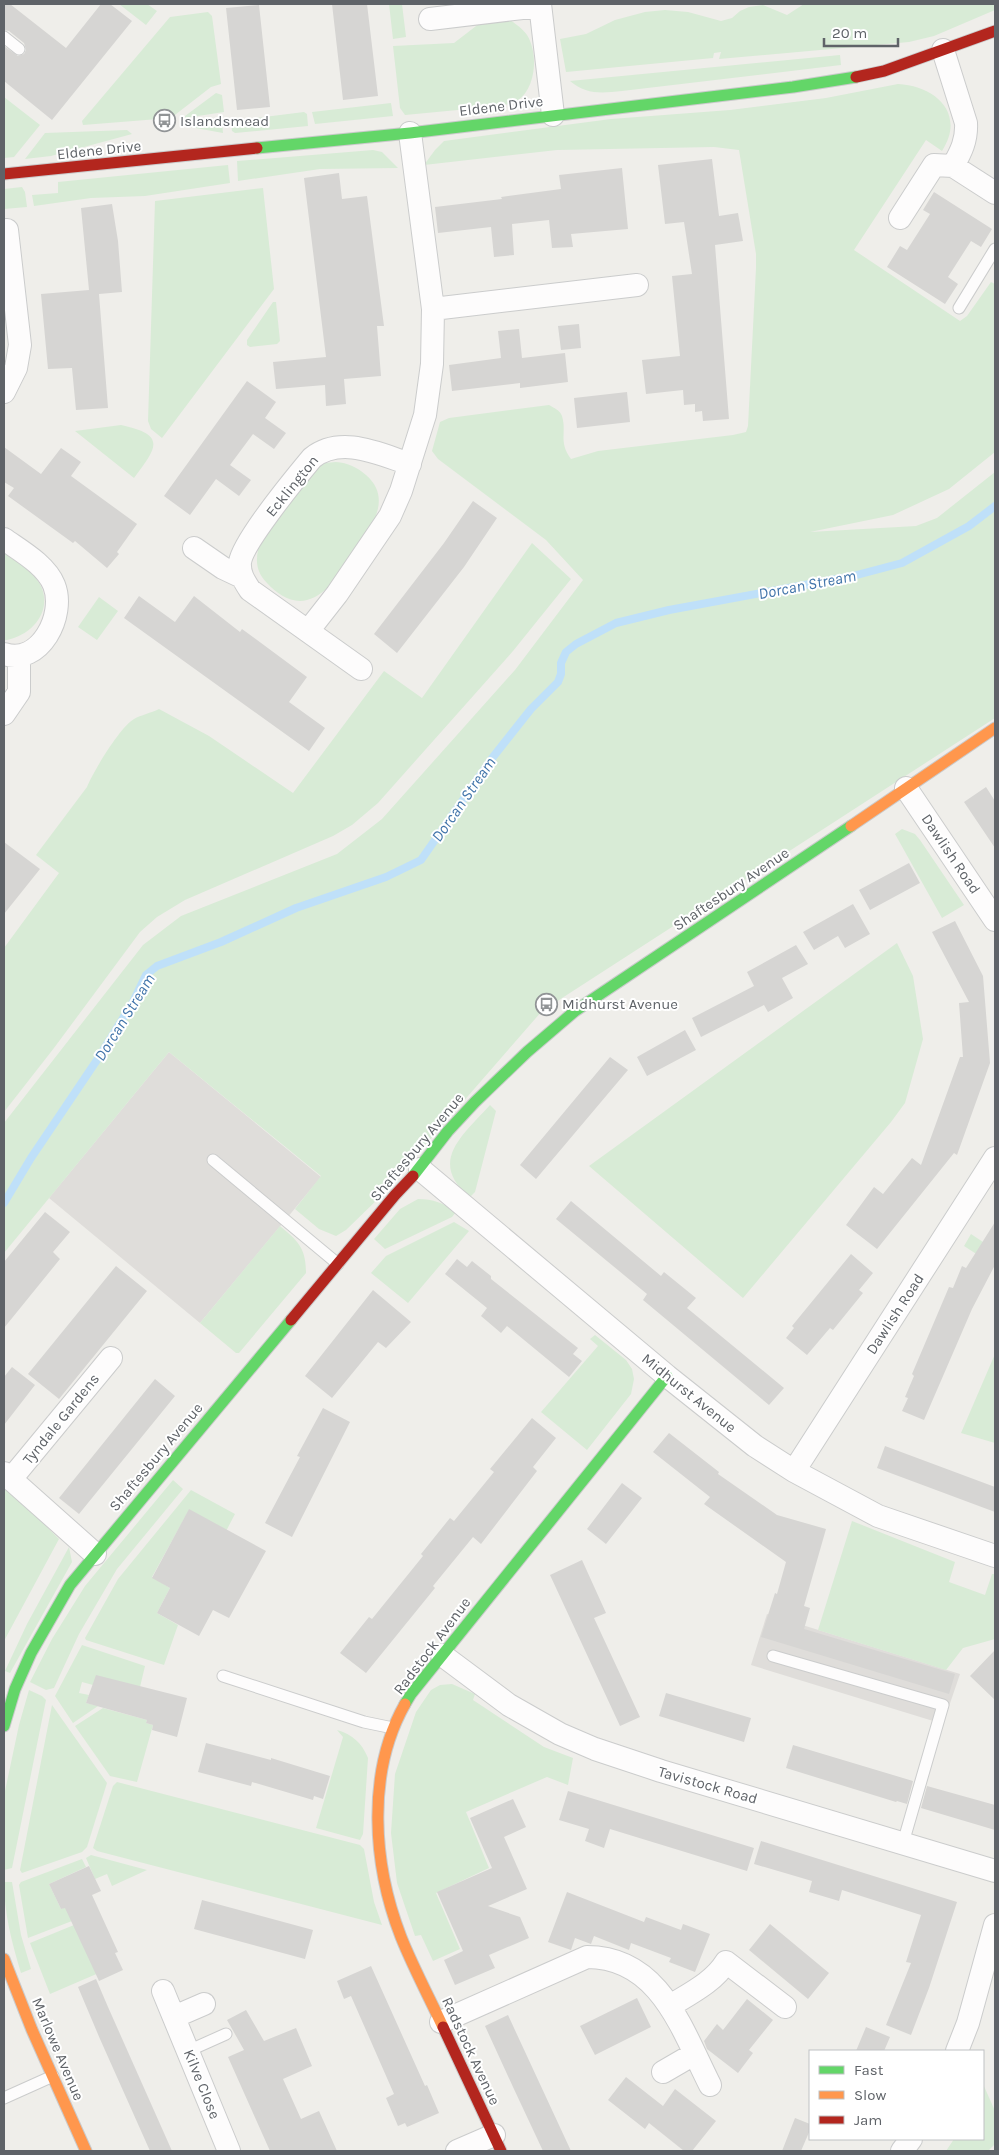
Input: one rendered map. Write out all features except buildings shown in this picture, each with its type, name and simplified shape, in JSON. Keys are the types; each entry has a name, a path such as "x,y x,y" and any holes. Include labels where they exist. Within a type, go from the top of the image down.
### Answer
{"street":[{"path":"430,19 540,5 552,115"},
{"name":"Eldene Drive","path":"4,174 410,133 793,87 884,71 995,31"},
{"path":"944,50 966,123 967,135 963,148 953,166"},
{"path":"308,631 337,594 390,516 410,464 422,425 433,356 433,309 410,133"},
{"path":"900,218 934,165 953,166 994,191"},
{"path":"4,392 16,368 20,345 6,230"},
{"path":"433,309 637,285"},
{"name":"Ecklington","path":"242,577 240,564 242,552 298,475 321,451 332,447 346,446 410,464"},
{"path":"4,539 42,568 54,585 57,595 56,614 51,628 35,649 28,654 12,655 19,692 4,714"},
{"path":"194,548 223,568 242,577 250,590 361,670"},
{"name":"Shaftesbury Avenue","path":"4,1726 18,1681 40,1635 70,1585 395,1195 420,1169 448,1131 480,1096 575,1011 723,914 995,728"},
{"name":"Dawlish Road","path":"906,788 995,920"},
{"name":"Dawlish Road","path":"794,1471 995,1158"},
{"name":"Midhurst Avenue","path":"420,1169 667,1376 755,1446 794,1471 878,1516 995,1556"},
{"name":"Tyndale Gardens","path":"95,1554 8,1476 111,1358"},
{"name":"Radstock Avenue","path":"497,2143 401,1937 384,1879 380,1844 382,1771 393,1728 412,1694 442,1654 667,1376"},
{"name":"Tavistock Road","path":"442,1654 509,1705 567,1737 661,1771 995,1871"},
{"path":"957,2050 968,2023 995,1925"},
{"name":"Marlowe Avenue","path":"4,1958 86,2151"},
{"path":"441,2022 587,1958 612,1959 630,1966 653,1984 670,2006 710,2085"},
{"path":"670,2006 710,1979 722,1969 726,1962 785,2007"},
{"name":"Kilve Close","path":"163,1991 229,2151"},
{"path":"174,2017 204,2004"},
{"path":"663,2072 694,2054"},
{"path":"902,2151 910,2140"},
{"path":"457,2151 497,2143"}],"lane":[{"path":"4,37 19,49"},
{"path":"959,308 995,249"},
{"path":"212,1160 338,1264"},
{"path":"773,1656 942,1705 903,1843"},
{"path":"223,1676 364,1722 393,1728"},
{"path":"188,2051 226,2034"},
{"path":"4,2098 53,2076"}],"shaded area":[{"path":"169,1052 321,1177 200,1323 49,1198"},
{"path":"767,1614 960,1674 943,1724 751,1665"}],"green space":[{"path":"119,4 147,4 157,11 146,25"},
{"path":"389,4 402,4 406,37 393,39"},
{"path":"804,4 995,4 995,10 934,36 909,42 719,59 721,52 714,53 713,58 566,72 560,39 586,34 615,20 645,12 665,10 688,12 721,21 732,18 740,11 749,7 763,5 787,15"},
{"path":"208,12 212,16 221,84 211,87 171,118 83,125 82,121 170,17"},
{"path":"510,20 527,35 533,52 534,62 531,81 522,97 513,103 500,106 405,115 400,108 393,46 454,43 480,23"},
{"path":"840,55 841,65 615,92 588,91 570,81"},
{"path":"898,84 924,90 935,96 943,104 949,114 951,125 949,138 942,151 926,140 854,250 960,321 967,316 991,282 995,284 995,452 949,489 893,515 810,532 916,526 937,518 995,472 995,718 542,1011 381,1196 346,1230 336,1236 319,1229 295,1209 321,1176 169,1052 4,1253 4,1123 143,945 181,916 337,854 382,819 515,670 583,580 546,540 438,459 432,451 440,422 449,418 549,405 562,416 565,447 571,459 598,451 746,432 748,426 756,254 739,150 714,147 557,150 424,165 435,150 444,141 611,119 730,110 826,98"},
{"path":"216,93 222,95 224,112 185,118 185,116"},
{"path":"4,97 40,125 14,157 4,158"},
{"path":"391,103 393,116 315,124 312,112"},
{"path":"304,112 307,114 308,126 235,133 232,131 231,121"},
{"path":"222,123 223,133 190,127 191,125"},
{"path":"127,130 132,134 51,156 25,159 45,133"},
{"path":"373,150 382,152 398,168 320,169 238,181 237,161"},
{"path":"228,165 230,183 145,196 91,198 34,206 32,195 58,193 58,182"},
{"path":"22,187 25,192 27,207 4,209 4,189"},
{"path":"263,188 274,289 162,438 151,429 148,421 155,201"},
{"path":"273,302 276,302 280,341 277,344 250,347 247,345 247,340"},
{"path":"121,425 146,433 151,438 153,444 148,458 134,478 75,431"},
{"path":"325,463 348,464 356,468 366,475 374,485 379,505 376,516 365,536 328,588 315,597 296,601 275,591 263,578 257,562 260,544 262,538 316,469"},
{"path":"532,543 571,579 513,651 378,803 352,825 333,836 185,900 157,917 140,932 4,1112 4,948 59,873 36,855 87,787 108,750 128,724 134,719 159,709 209,736 293,793 384,671 422,698"},
{"path":"4,553 32,573 41,587 44,597 44,607 41,616 35,624 18,637 7,640 4,640"},
{"path":"99,597 118,611 97,640 78,627"},
{"path":"902,829 915,834 920,840 964,905 942,918 895,834"},
{"path":"897,943 913,976 923,1039 905,1103 743,1298 589,1166"},
{"path":"490,1105 496,1111 475,1192 470,1197 457,1184 451,1172 450,1160 460,1138"},
{"path":"418,1199 438,1202 456,1212 452,1217 385,1249 374,1239 400,1209"},
{"path":"454,1222 469,1231 408,1303 371,1273 386,1256"},
{"path":"280,1226 292,1236 303,1251 306,1273 239,1353 236,1353 200,1323"},
{"path":"971,1234 995,1250 995,1266 964,1246"},
{"path":"595,1335 626,1360 632,1369 634,1379 631,1394 587,1450 541,1412 598,1346 590,1339"},
{"path":"995,1354 995,1443 961,1433"},
{"path":"173,1480 183,1489 117,1569 79,1634 54,1688 46,1690 30,1682 52,1639 85,1586"},
{"path":"4,1484 59,1539 4,1641"},
{"path":"191,1490 235,1514 213,1556 189,1510 152,1577 170,1588 157,1613 178,1625 164,1665 86,1640 85,1638 118,1579"},
{"path":"852,1521 955,1562 949,1582 985,1595 992,1574 995,1574 995,1639 963,1648 946,1670 818,1630"},
{"path":"69,1547 72,1562 10,1673 5,1671 27,1624"},
{"path":"82,1645 145,1666 140,1687 93,1685 82,1682 79,1693 89,1695 86,1703 98,1706 73,1723 55,1696"},
{"path":"452,1684 475,1694 473,1700 544,1747 573,1758 568,1785 547,1777 466,1812 489,1868 436,1893 460,1949 433,1961 421,1935 415,1936 397,1883 391,1833 395,1774 416,1712 431,1690 440,1685"},
{"path":"29,1690 46,1700 12,1868 4,1870 5,1791 19,1725"},
{"path":"52,1705 107,1783 87,1847 82,1852 22,1873 20,1870"},
{"path":"103,1708 147,1720 146,1723 153,1725 137,1782 110,1776 75,1726"},
{"path":"337,1730 356,1740 368,1758 363,1834 360,1840 316,1828 343,1737"},
{"path":"117,1782 360,1845 364,1849 374,1902 382,1925 97,1851 93,1848 113,1786"},
{"path":"91,1855 147,1870 112,1886 107,1874 95,1879 86,1858"},
{"path":"82,1859 86,1867 49,1884 61,1909 66,1907 72,1921 28,1938 19,1885 21,1882"},
{"path":"4,1882 12,1882 21,1935 31,1969 21,1973 9,1928"},
{"path":"74,1925 108,1969 50,1994 30,1943"},
{"path":"984,2086 995,2111 995,2144 988,2151 946,2151 953,2140 984,2140"}],"waterway":[{"name":"Dorcan Stream","path":"4,1203 31,1158 99,1057 133,1002 146,975 157,966 221,942 296,908 386,877 421,860 493,757 531,709 558,682 561,674 561,663 566,652 576,644 616,623 669,610 853,576 902,563 969,526 995,506"}],"traffic: fast":[{"path":"257,148 410,133 793,87 856,77"},
{"path":"413,1176 448,1131 475,1102 527,1052 575,1011 851,826"},
{"path":"4,1726 15,1689 31,1653 70,1585 291,1320"},
{"path":"405,1704 411,1694 667,1376"}],"traffic: slow":[{"path":"851,826 995,728"},
{"path":"405,1704 392,1731 384,1759 379,1789 380,1850 384,1880 401,1937 443,2027"},
{"path":"4,1959 32,2030 86,2151"}],"traffic: jam":[{"path":"856,77 884,71 995,31"},
{"path":"4,174 257,148"},
{"path":"291,1320 413,1176"},
{"path":"443,2027 501,2151"}],"place":[{"name":"Islandsmead","path":"164,121"},
{"name":"Midhurst Avenue","path":"546,1004"}]}
